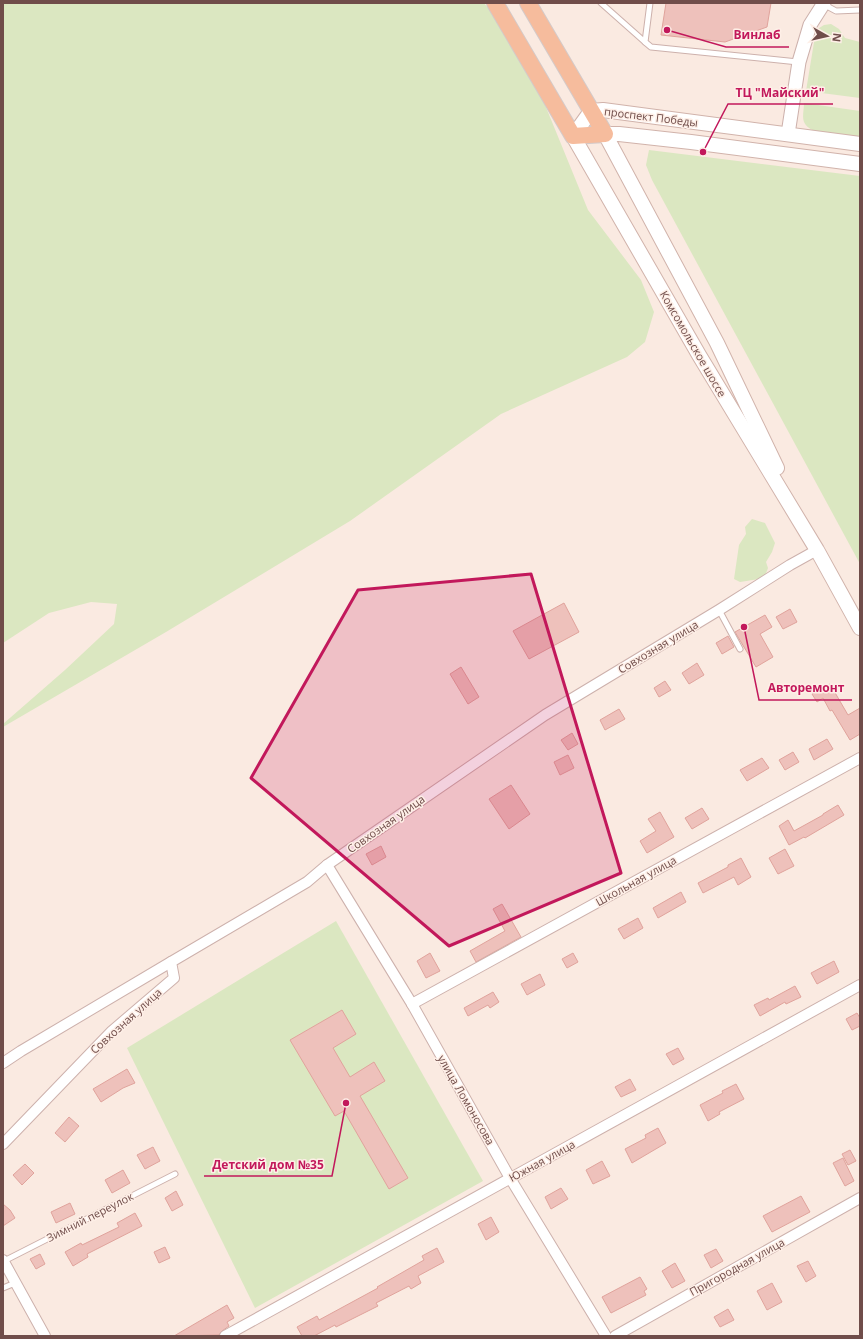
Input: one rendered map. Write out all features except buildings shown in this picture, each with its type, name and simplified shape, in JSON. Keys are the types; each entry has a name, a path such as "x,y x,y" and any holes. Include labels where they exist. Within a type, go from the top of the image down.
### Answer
{"main road":[{"name":"Комсомольское шоссе","path":"495,3 574,136 699,355 817,550 860,628"},
{"name":"Комсомольское шоссе","path":"528,3 605,134 716,343 817,550"},
{"name":"проспект Победы","path":"574,136 591,111 604,110 860,144"},
{"name":"проспект Победы","path":"605,134 619,134 691,142 860,164"},
{"path":"574,136 605,134"},
{"path":"785,154 788,134"},
{"path":"699,355 716,343"}],"street":[{"path":"788,134 799,62 810,25 824,4"},
{"name":"Совхозная улица","path":"3,1144 112,1031 174,978 171,962 307,882 327,865 545,715 719,610 790,564 817,550"},
{"name":"Школьная улица","path":"412,1004 860,758"},
{"name":"улица Ломоносова","path":"327,865 412,1004 510,1178 606,1336"},
{"path":"3,1063 20,1051 171,962"},
{"name":"Южная улица","path":"225,1336 860,985"},
{"name":"Пригородная улица","path":"615,1336 860,1198"},
{"path":"3,1261 45,1336"}],"lane":[{"path":"601,3 651,47 799,62"},
{"path":"645,42 650,3"},
{"path":"824,4 836,11 860,10"},
{"path":"719,610 740,649"},
{"name":"Зимний переулок","path":"3,1261 175,1174"},
{"path":"3,1288 15,1283"}],"highlighted area":[{"path":"531,574 621,873 449,946 251,778 358,590"}],"green space":[{"path":"3,3 484,3 523,51 588,210 641,280 654,312 645,342 627,357 501,414 350,521 166,632 3,727 3,724 65,670 114,624 117,604 91,602 49,613 3,643"},
{"path":"831,24 839,29 845,38 860,42 860,98 806,91 816,30 824,25"},
{"path":"804,103 860,111 860,139 838,137 814,131 804,122"},
{"path":"649,150 860,176 860,564 652,180 646,165"},
{"path":"752,519 765,523 775,543 766,562 768,568 765,576 759,579 740,582 734,579 739,545 746,534 745,527"},
{"path":"336,921 483,1181 255,1308 127,1048"}],"place":[{"name":"Винлаб","path":"667,30"},
{"name":"ТЦ \"Майский\"","path":"703,152"},
{"name":"Авторемонт","path":"744,627"},
{"name":"Детский дом №35","path":"346,1103"}]}
